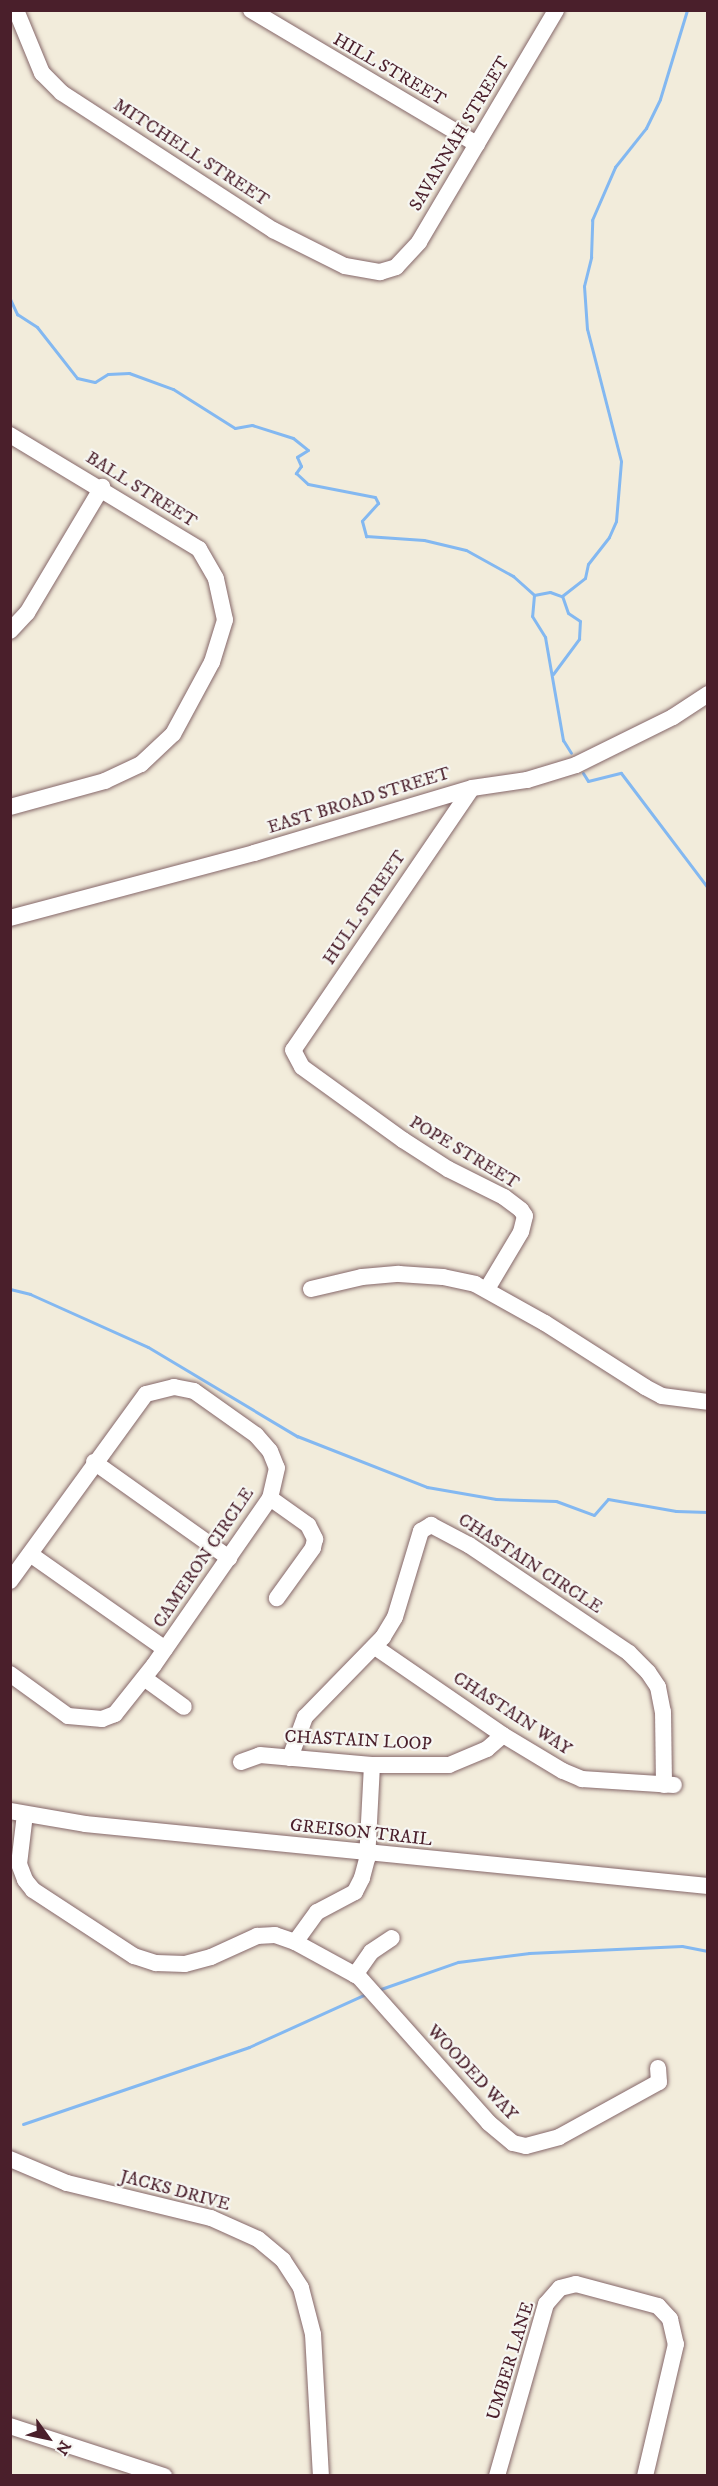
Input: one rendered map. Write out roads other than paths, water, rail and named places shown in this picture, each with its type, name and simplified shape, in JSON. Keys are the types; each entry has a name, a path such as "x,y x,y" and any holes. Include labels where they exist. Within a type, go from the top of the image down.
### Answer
{"street":[{"name":"MITCHELL STREET","path":"16,10 42,73 62,93 273,230 345,266 363,272 390,269"},
{"name":"HILL STREET","path":"251,10 274,17 477,144"},
{"name":"SAVANNAH STREET","path":"390,269 419,242 556,10"},
{"name":"BALL STREET","path":"10,435 102,487 199,549 216,579 225,620 212,662 178,725 141,764 105,781 10,807"},
{"path":"10,631 27,614 102,487"},
{"name":"EAST BROAD STREET","path":"10,918 254,853 472,788 527,780 576,765 673,717 708,694"},
{"name":"HULL STREET","path":"293,1050 472,788"},
{"name":"POPE STREET","path":"293,1050 302,1067 403,1140 448,1169 504,1197 521,1210 525,1216 521,1232 487,1288"},
{"path":"311,1289 362,1277 399,1274 443,1277 487,1288 662,1396 708,1402"},
{"name":"CAMERON CIRCLE","path":"10,1581 94,1462 146,1394 174,1387 194,1391 256,1436 270,1451 277,1468 270,1498 165,1649 115,1713 102,1719 68,1716 10,1674"},
{"path":"94,1462 229,1558"},
{"path":"270,1498 308,1525 315,1539 313,1548 277,1598"},
{"name":"CHASTAIN CIRCLE","path":"290,1758 305,1717 375,1647 395,1617 421,1532 431,1525 447,1533 620,1646 648,1672 658,1687 663,1712 670,1785"},
{"path":"30,1554 165,1649"},
{"name":"CHASTAIN WAY","path":"375,1647 503,1735 582,1779 670,1785"},
{"path":"144,1678 184,1707"},
{"name":"CHASTAIN LOOP","path":"241,1762 260,1755 372,1765 449,1765 487,1749 503,1735"},
{"path":"295,1942 317,1912 355,1892 365,1867 372,1765"},
{"name":"GREISON TRAIL","path":"18,1812 85,1824 708,1886"},
{"name":"WOODED WAY","path":"18,1812 19,1864 25,1880 33,1890 134,1956 156,1963 185,1964 211,1957 257,1936 275,1935 295,1942 355,1975 489,2123 513,2143 537,2145 560,2137 659,2082 658,2068"},
{"path":"355,1975 371,1952 392,1938"},
{"name":"JACKS DRIVE","path":"10,2159 67,2182 235,2227 283,2260 301,2288 313,2334 321,2475"},
{"name":"UMBER LANE","path":"497,2475 546,2304 560,2288 576,2284 658,2306 670,2319 676,2344 645,2475"},
{"path":"10,2426 164,2475"}],"waterway":[{"path":"553,674 579,639 580,621 568,613 562,596 585,578 588,564 609,537 616,521 621,461 587,329 584,286 591,257 592,220 615,167 646,128 660,99 687,10"},
{"path":"10,299 17,314 37,327 77,378 95,382 108,374 129,373 173,389 235,428 252,425 293,438 308,450 297,457 301,466 296,473 308,484 375,497 378,503 362,521 366,536 424,540 466,550 513,576 534,595 532,616 545,637 563,740 571,753"},
{"path":"534,595 550,592 561,596"},
{"path":"583,773 588,781 621,773 708,888"},
{"path":"10,1289 30,1294 148,1347 297,1436 427,1487 496,1499 556,1501 594,1515 608,1499 676,1511 708,1512"},
{"path":"378,1990 458,1962 529,1953 682,1946 708,1951"},
{"path":"23,2124 249,2047 366,1994"}]}
